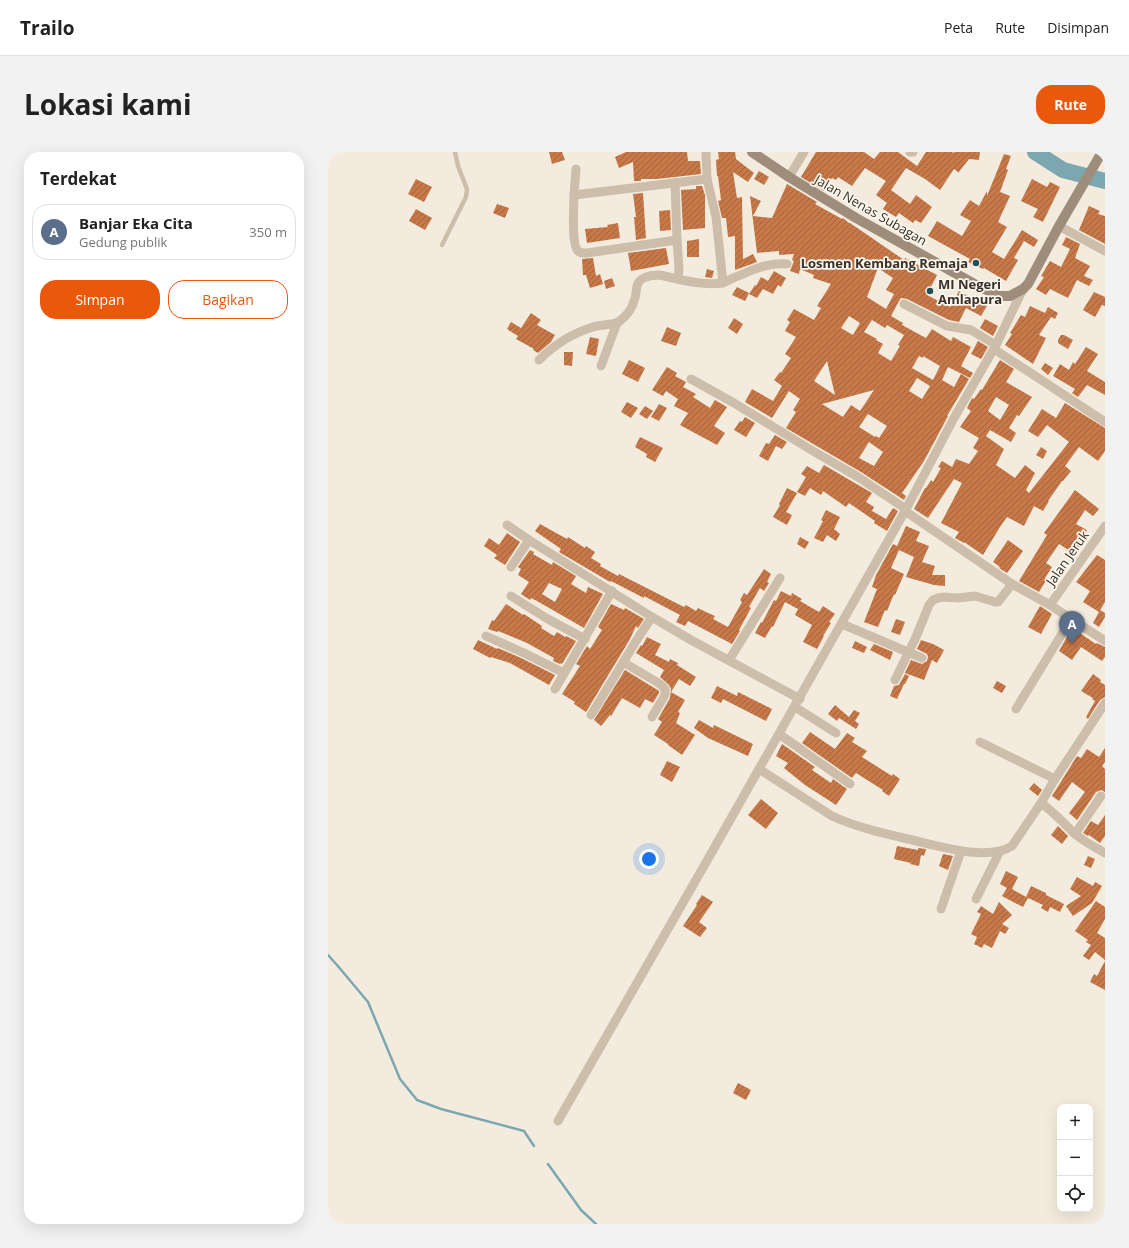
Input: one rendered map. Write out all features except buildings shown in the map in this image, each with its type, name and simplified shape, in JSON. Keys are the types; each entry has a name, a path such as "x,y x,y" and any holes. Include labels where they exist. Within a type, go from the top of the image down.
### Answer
{"main road":[{"name":"Jalan Nenas Subagan","path":"752,152 789,177 856,218 989,291 1000,296 1010,296 1023,289"},
{"path":"1023,289 1033,277 1059,226 1101,154"}],"street":[{"path":"706,152 707,179 716,217 723,283"},
{"path":"789,177 804,152"},
{"path":"576,168 574,233 575,245 579,252 583,254 677,240"},
{"path":"574,195 707,179"},
{"path":"675,183 679,268 678,279"},
{"path":"1059,226 1105,251"},
{"path":"601,366 617,323 630,310 634,303 638,284 643,278 653,275 707,283 723,283 757,268 779,263 787,264"},
{"path":"558,1121 842,624 954,418 995,347 1023,289"},
{"path":"904,304 947,326 971,330 1105,422"},
{"path":"539,360 562,342 580,332 594,326 617,323"},
{"path":"691,379 858,477 1012,584 1050,605 1105,641"},
{"path":"508,525 529,540 652,616 729,660 797,703 836,733"},
{"name":"Jalan Jeruk","path":"1050,605 1105,526"},
{"path":"511,567 529,540"},
{"path":"729,660 780,578"},
{"path":"895,680 916,637 929,605 933,600 944,597 958,598 975,596 998,602 1012,584"},
{"path":"554,689 585,639 612,591"},
{"path":"510,596 585,639"},
{"path":"591,715 652,616"},
{"path":"1016,710 1071,620"},
{"path":"842,624 922,658"},
{"path":"486,636 564,673"},
{"path":"623,662 660,684 665,689 665,695 652,717"},
{"path":"759,769 842,821 870,830 960,851 980,852 1006,850 1012,846 1041,804 1055,779 1105,704"},
{"path":"779,734 850,784"},
{"path":"980,742 1055,779"},
{"path":"1075,834 1102,796"},
{"path":"1041,804 1051,810 1075,834 1105,854"},
{"path":"941,909 960,851"},
{"path":"976,899 1000,851"}],"lane":[{"path":"442,245 466,197 467,189 458,166 456,152"}],"waterway":[{"path":"1035,152 1063,170 1105,181"},
{"path":"328,955 368,1002 400,1079 417,1100 441,1109 524,1131 534,1146"},
{"path":"548,1164 581,1210 596,1224"}],"place":[{"name":"Losmen Kembang Remaja","path":"976,263"},
{"name":"MI Negeri Amlapura","path":"930,291"},
{"name":"Banjar Eka Cita","path":"1072,644"}]}
